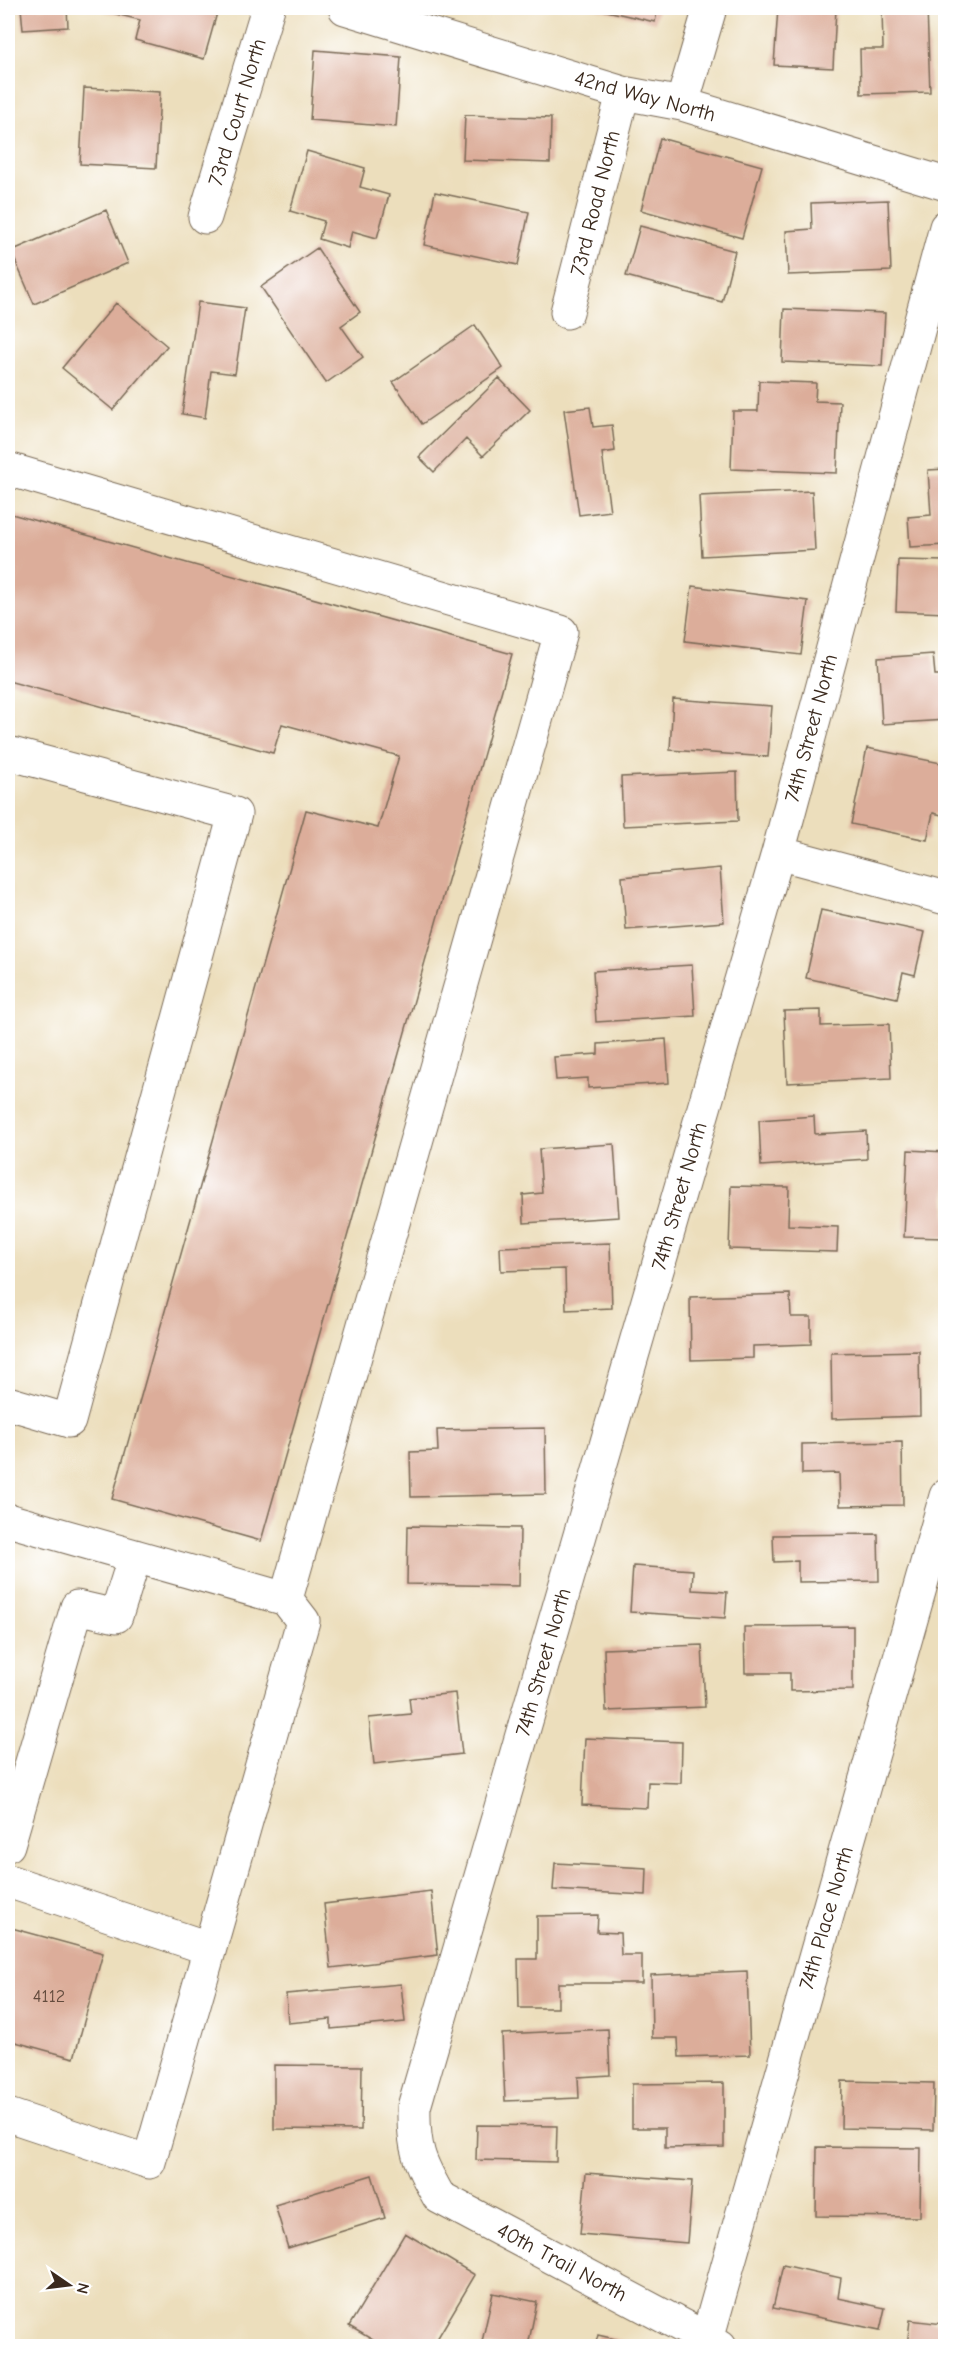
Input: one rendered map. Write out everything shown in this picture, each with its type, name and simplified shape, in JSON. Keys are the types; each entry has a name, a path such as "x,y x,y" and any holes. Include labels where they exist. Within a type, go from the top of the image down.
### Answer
{"street":[{"name":"73rd Court North","path":"205,217 268,8"},
{"name":"42nd Way North","path":"345,8 623,93 682,104 945,184"},
{"path":"682,104 710,8"},
{"name":"73rd Road North","path":"567,312 623,93"},
{"name":"74th Street North","path":"419,2163 414,2135 414,2107 778,853 945,226"},
{"path":"8,469 561,632 286,1599"},
{"path":"8,753 235,814 69,1421 8,1403"},
{"path":"778,853 945,897"},
{"name":"74th Place North","path":"713,2343 945,1496"},
{"path":"8,1520 286,1599 303,1621 208,1948 149,2162 8,2115"},
{"path":"8,1845 76,1607 116,1616 135,1556"},
{"path":"8,1881 208,1948"},
{"name":"40th Trail North","path":"419,2163 439,2197 713,2343"}],"building":[{"path":"21,8 67,8 68,27 23,30"},
{"path":"105,8 198,8 217,13 204,59 135,40 140,20 104,11"},
{"path":"594,8 658,8 655,22"},
{"path":"778,8 836,8 833,68 774,65"},
{"path":"882,8 927,8 930,92 861,94 860,49 883,49"},
{"path":"315,50 401,57 396,127 310,120"},
{"path":"84,88 160,92 156,168 80,164"},
{"path":"465,115 551,118 550,163 463,160"},
{"path":"660,138 762,166 742,238 641,210"},
{"path":"307,151 365,168 360,187 389,195 377,238 352,231 348,248 319,239 324,221 290,211"},
{"path":"435,192 529,212 518,265 424,245"},
{"path":"888,200 891,271 788,275 786,231 812,229 811,203"},
{"path":"106,210 128,263 34,304 11,251"},
{"path":"640,226 735,251 722,302 626,276"},
{"path":"317,248 360,312 341,326 363,357 326,383 261,287"},
{"path":"198,302 245,308 235,374 211,371 205,418 182,414"},
{"path":"116,303 167,346 113,410 62,368"},
{"path":"784,309 885,313 882,366 782,362"},
{"path":"475,325 503,368 422,424 393,382"},
{"path":"499,378 530,410 483,456 466,439 434,472 419,457"},
{"path":"759,381 816,383 815,401 840,402 837,473 731,469 733,411 758,411"},
{"path":"590,407 593,427 612,425 615,451 602,453 610,511 579,515 564,410"},
{"path":"946,469 946,545 910,547 908,517 931,515 928,470"},
{"path":"812,491 815,550 702,556 699,496"},
{"path":"8,513 512,654 261,1541 112,1499 306,810 378,828 399,756 282,724 273,753 8,681"},
{"path":"898,560 946,561 946,613 896,611"},
{"path":"692,586 808,601 801,655 685,641"},
{"path":"933,654 935,675 946,675 946,720 882,724 878,658"},
{"path":"673,699 772,706 768,757 670,750"},
{"path":"867,748 946,764 946,816 933,813 927,840 851,824"},
{"path":"737,772 738,821 623,826 621,777"},
{"path":"720,868 724,922 626,930 622,877"},
{"path":"821,910 925,932 915,975 903,972 897,998 806,978"},
{"path":"692,965 695,1016 596,1022 593,971"},
{"path":"821,1010 821,1026 889,1024 891,1078 787,1083 784,1011"},
{"path":"666,1039 669,1083 588,1088 588,1078 556,1080 554,1057 598,1054 598,1044"},
{"path":"814,1116 815,1134 866,1131 867,1159 761,1166 759,1120"},
{"path":"614,1144 619,1217 524,1223 523,1195 542,1193 539,1149"},
{"path":"908,1150 946,1152 946,1238 904,1237"},
{"path":"731,1186 789,1187 788,1225 838,1227 837,1252 729,1249"},
{"path":"610,1243 612,1308 566,1310 565,1269 501,1271 500,1247"},
{"path":"790,1294 791,1317 811,1317 811,1344 753,1346 753,1358 691,1360 690,1297"},
{"path":"919,1351 920,1416 832,1419 831,1353"},
{"path":"545,1428 546,1494 411,1497 410,1452 438,1451 437,1430"},
{"path":"902,1442 903,1505 840,1506 839,1473 802,1474 802,1444"},
{"path":"408,1526 520,1528 519,1586 407,1584"},
{"path":"878,1534 879,1581 798,1582 798,1561 774,1562 773,1535"},
{"path":"633,1566 693,1570 692,1590 727,1592 725,1618 630,1612"},
{"path":"853,1626 853,1690 790,1691 790,1673 745,1673 744,1627"},
{"path":"702,1645 705,1707 606,1711 604,1649"},
{"path":"455,1693 462,1754 374,1764 369,1718 411,1714 409,1698"},
{"path":"585,1738 682,1742 681,1783 648,1782 647,1808 582,1805"},
{"path":"555,1863 647,1868 646,1895 553,1890"},
{"path":"431,1891 438,1955 331,1968 324,1904"},
{"path":"598,1915 597,1932 620,1933 621,1955 642,1955 642,1983 558,1983 558,2008 519,2008 518,1959 537,1959 537,1916"},
{"path":"8,1927 103,1953 74,2058 8,2040"},
{"path":"747,1971 750,2055 679,2057 678,2038 652,2038 651,1975"},
{"path":"401,1984 405,2022 331,2029 331,2019 288,2023 286,1994"},
{"path":"608,2029 610,2075 578,2077 579,2098 505,2101 502,2034"},
{"path":"274,2065 362,2066 361,2130 274,2129"},
{"path":"842,2081 934,2083 933,2130 841,2128"},
{"path":"724,2083 724,2147 665,2148 665,2128 632,2128 632,2084"},
{"path":"477,2125 557,2126 556,2162 476,2160"},
{"path":"817,2147 921,2148 920,2217 816,2216"},
{"path":"586,2173 692,2181 687,2243 580,2234"},
{"path":"372,2175 385,2218 288,2248 275,2205"},
{"path":"405,2233 475,2275 433,2346 383,2346 349,2326"},
{"path":"783,2265 841,2278 838,2298 885,2308 880,2330 773,2308"},
{"path":"493,2293 537,2302 528,2346 481,2346"},
{"path":"944,2314 946,2346 907,2346 910,2320 943,2324"},
{"path":"598,2335 645,2346 595,2346"}]}
